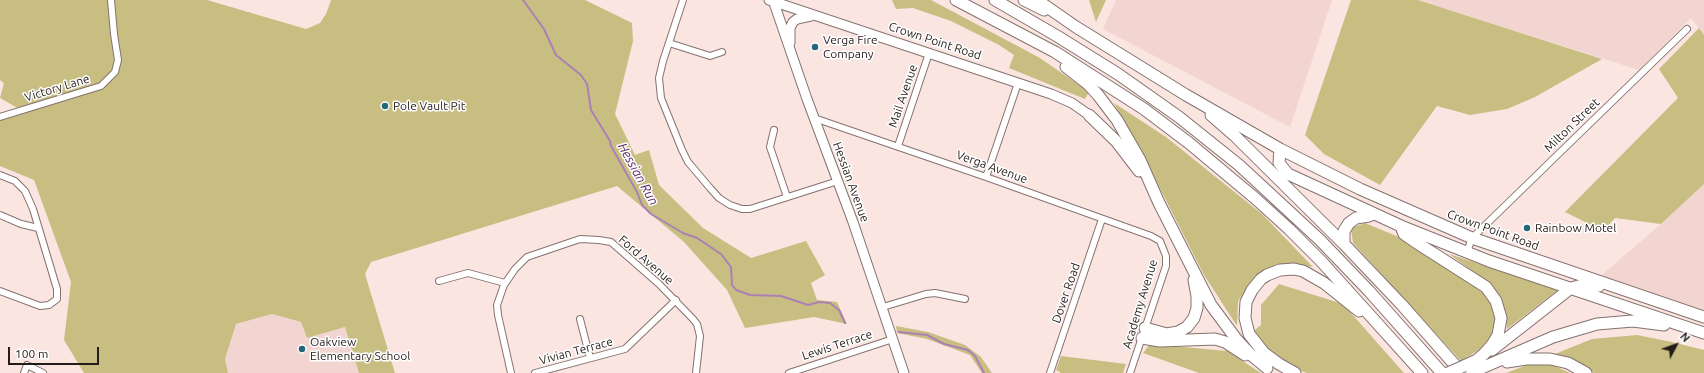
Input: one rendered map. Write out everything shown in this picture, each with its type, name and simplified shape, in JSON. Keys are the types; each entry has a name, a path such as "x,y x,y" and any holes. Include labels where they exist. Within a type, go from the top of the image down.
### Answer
{"highway":[{"path":"956,0 1055,52 1144,110 1212,161 1256,198 1321,261 1422,373"},
{"path":"995,0 1118,74 1179,117 1239,165 1292,212 1369,291 1442,373"},
{"path":"1024,0 1076,27"},
{"path":"1037,0 1076,27 1186,95 1234,135 1319,218 1465,371"},
{"path":"1012,30 1020,40 1073,72 1098,95 1129,140 1146,172 1159,203 1212,305 1224,323 1244,347 1271,370"},
{"name":"Crown Point Road","path":"1186,95 1280,149 1380,199 1472,238 1704,317"},
{"path":"1089,115 1128,154 1159,203"},
{"path":"1280,149 1278,159 1282,168 1288,174 1401,226 1466,252 1704,334"},
{"path":"1297,179 1302,193 1319,218"},
{"path":"1344,244 1344,231 1349,223 1356,218 1374,214"},
{"path":"1401,226 1404,234 1486,287 1494,297 1501,318 1500,330 1492,345 1465,371"},
{"path":"1144,333 1171,334 1184,329 1192,321 1196,312 1197,300 1191,266"},
{"path":"1295,373 1264,353 1249,334 1245,318 1246,302 1256,284 1267,275 1280,270 1303,271 1316,277 1359,312 1382,336 1399,346"},
{"path":"1477,360 1491,351 1571,288 1590,284 1627,291"},
{"path":"1491,364 1553,337 1604,322 1641,321 1704,334"},
{"path":"1144,333 1160,341 1220,340 1271,370"},
{"path":"1448,373 1465,371 1491,364 1544,358 1568,363 1586,373"}],"main road":[{"name":"Crown Point Road","path":"772,1 1065,99 1089,115"},
{"name":"Hessian Avenue","path":"772,1 838,181 883,308 904,373"},
{"path":"789,46 790,28 793,22 797,19 813,15"}],"street":[{"name":"Victory Lane","path":"0,117 102,86 115,72 118,60 111,0"},
{"path":"683,0 661,71 660,83 661,98 688,162 719,198 742,209 753,209 838,181"},
{"name":"Milton Street","path":"1472,238 1687,28"},
{"path":"669,43 710,56 722,52"},
{"name":"Mail Avenue","path":"898,146 929,53"},
{"path":"986,177 1018,83"},
{"name":"Verga Avenue","path":"814,118 898,146 1151,236 1160,242"},
{"path":"774,130 770,147 787,197"},
{"path":"0,174 14,181 25,191 33,209 57,289 57,300 49,305 40,306 0,291"},
{"path":"0,215 21,224 38,228"},
{"name":"Dover Road","path":"1050,373 1102,219"},
{"path":"1466,252 1472,238"},
{"name":"Ford Avenue","path":"511,373 497,305 505,283 515,269 527,257 580,239 611,242 676,300 693,319 699,329 700,344 696,373"},
{"name":"Academy Avenue","path":"1130,373 1166,266 1166,256 1160,242"},
{"path":"439,281 468,273 505,283"},
{"path":"883,308 926,294 935,293 965,299"},
{"name":"Vivian Terrace","path":"535,373 625,349 676,300"},
{"path":"580,319 590,358"},
{"name":"Lewis Terrace","path":"789,373 893,339"},
{"path":"24,373 27,366 43,373"}],"shaded area":[{"path":"0,0 207,0 306,29 320,23 326,14 331,0 585,0 632,23 633,41 615,114 635,155 649,150 659,185 703,228 751,258 806,241 825,275 811,283 817,300 837,302 847,324 814,317 745,328 727,290 684,242 617,186 371,262 365,274 395,373 359,373 345,327 307,338 301,322 272,314 236,324 225,359 228,373 84,373 64,340 71,282 34,180 0,166 0,119 21,110 0,98 4,83 0,80"},
{"path":"892,0 931,0 1040,58 1089,92 1085,99 1009,68 1014,55 999,45 951,21 913,8 896,9"},
{"path":"1089,0 1106,0 1096,22"},
{"path":"1116,0 1332,0 1290,127 1103,29"},
{"path":"1351,0 1418,0 1602,59 1535,97 1507,109 1470,115 1437,106 1380,185 1324,154 1305,135"},
{"path":"1418,0 1704,0 1704,35 1691,18 1639,70"},
{"path":"1699,28 1704,35 1704,184 1661,224 1615,218 1603,231 1565,212 1678,98 1659,69"},
{"path":"1114,103 1166,137 1262,214 1313,267 1277,264 1255,277 1238,301 1237,326 1204,275 1150,169"},
{"path":"1704,184 1704,317 1596,280 1661,224"},
{"path":"1365,223 1411,242 1491,298 1498,322 1485,346 1461,361 1353,243 1351,228"},
{"path":"1449,254 1558,290 1507,329 1503,305 1489,283"},
{"path":"1279,284 1343,304 1404,373 1307,373 1296,369 1262,346 1251,333 1261,325 1261,305"},
{"path":"272,314 301,322 307,338 345,327 359,373 228,373 225,359 236,324"},
{"path":"896,326 928,332 965,345 981,357 992,373 982,373 970,355 927,339 897,333"},
{"path":"1637,335 1704,350 1704,373 1594,373 1555,354 1592,339"},
{"path":"1150,344 1227,351 1261,373 1199,373 1143,353"},
{"path":"1061,356 1126,364 1123,373 1060,373 1056,370"},
{"path":"1530,364 1550,364 1570,373 1506,373"}],"waterway":[{"name":"Hessian Run","path":"523,0 544,29 556,55 581,75 587,84 591,110 610,141 611,146 637,192 642,205 651,214 683,233 697,238 721,254 731,267 732,285 736,290 750,295 781,296 808,305 819,302 830,303 839,310 845,323"},
{"name":"Hessian Run","path":"899,332 927,335 944,344 968,350 975,356 984,373"}],"place":[{"name":"Verga Fire Company","path":"815,47"},
{"name":"Pole Vault Pit","path":"385,106"},
{"name":"Rainbow Motel","path":"1527,228"},
{"name":"Oakview Elementary School","path":"302,349"}]}
